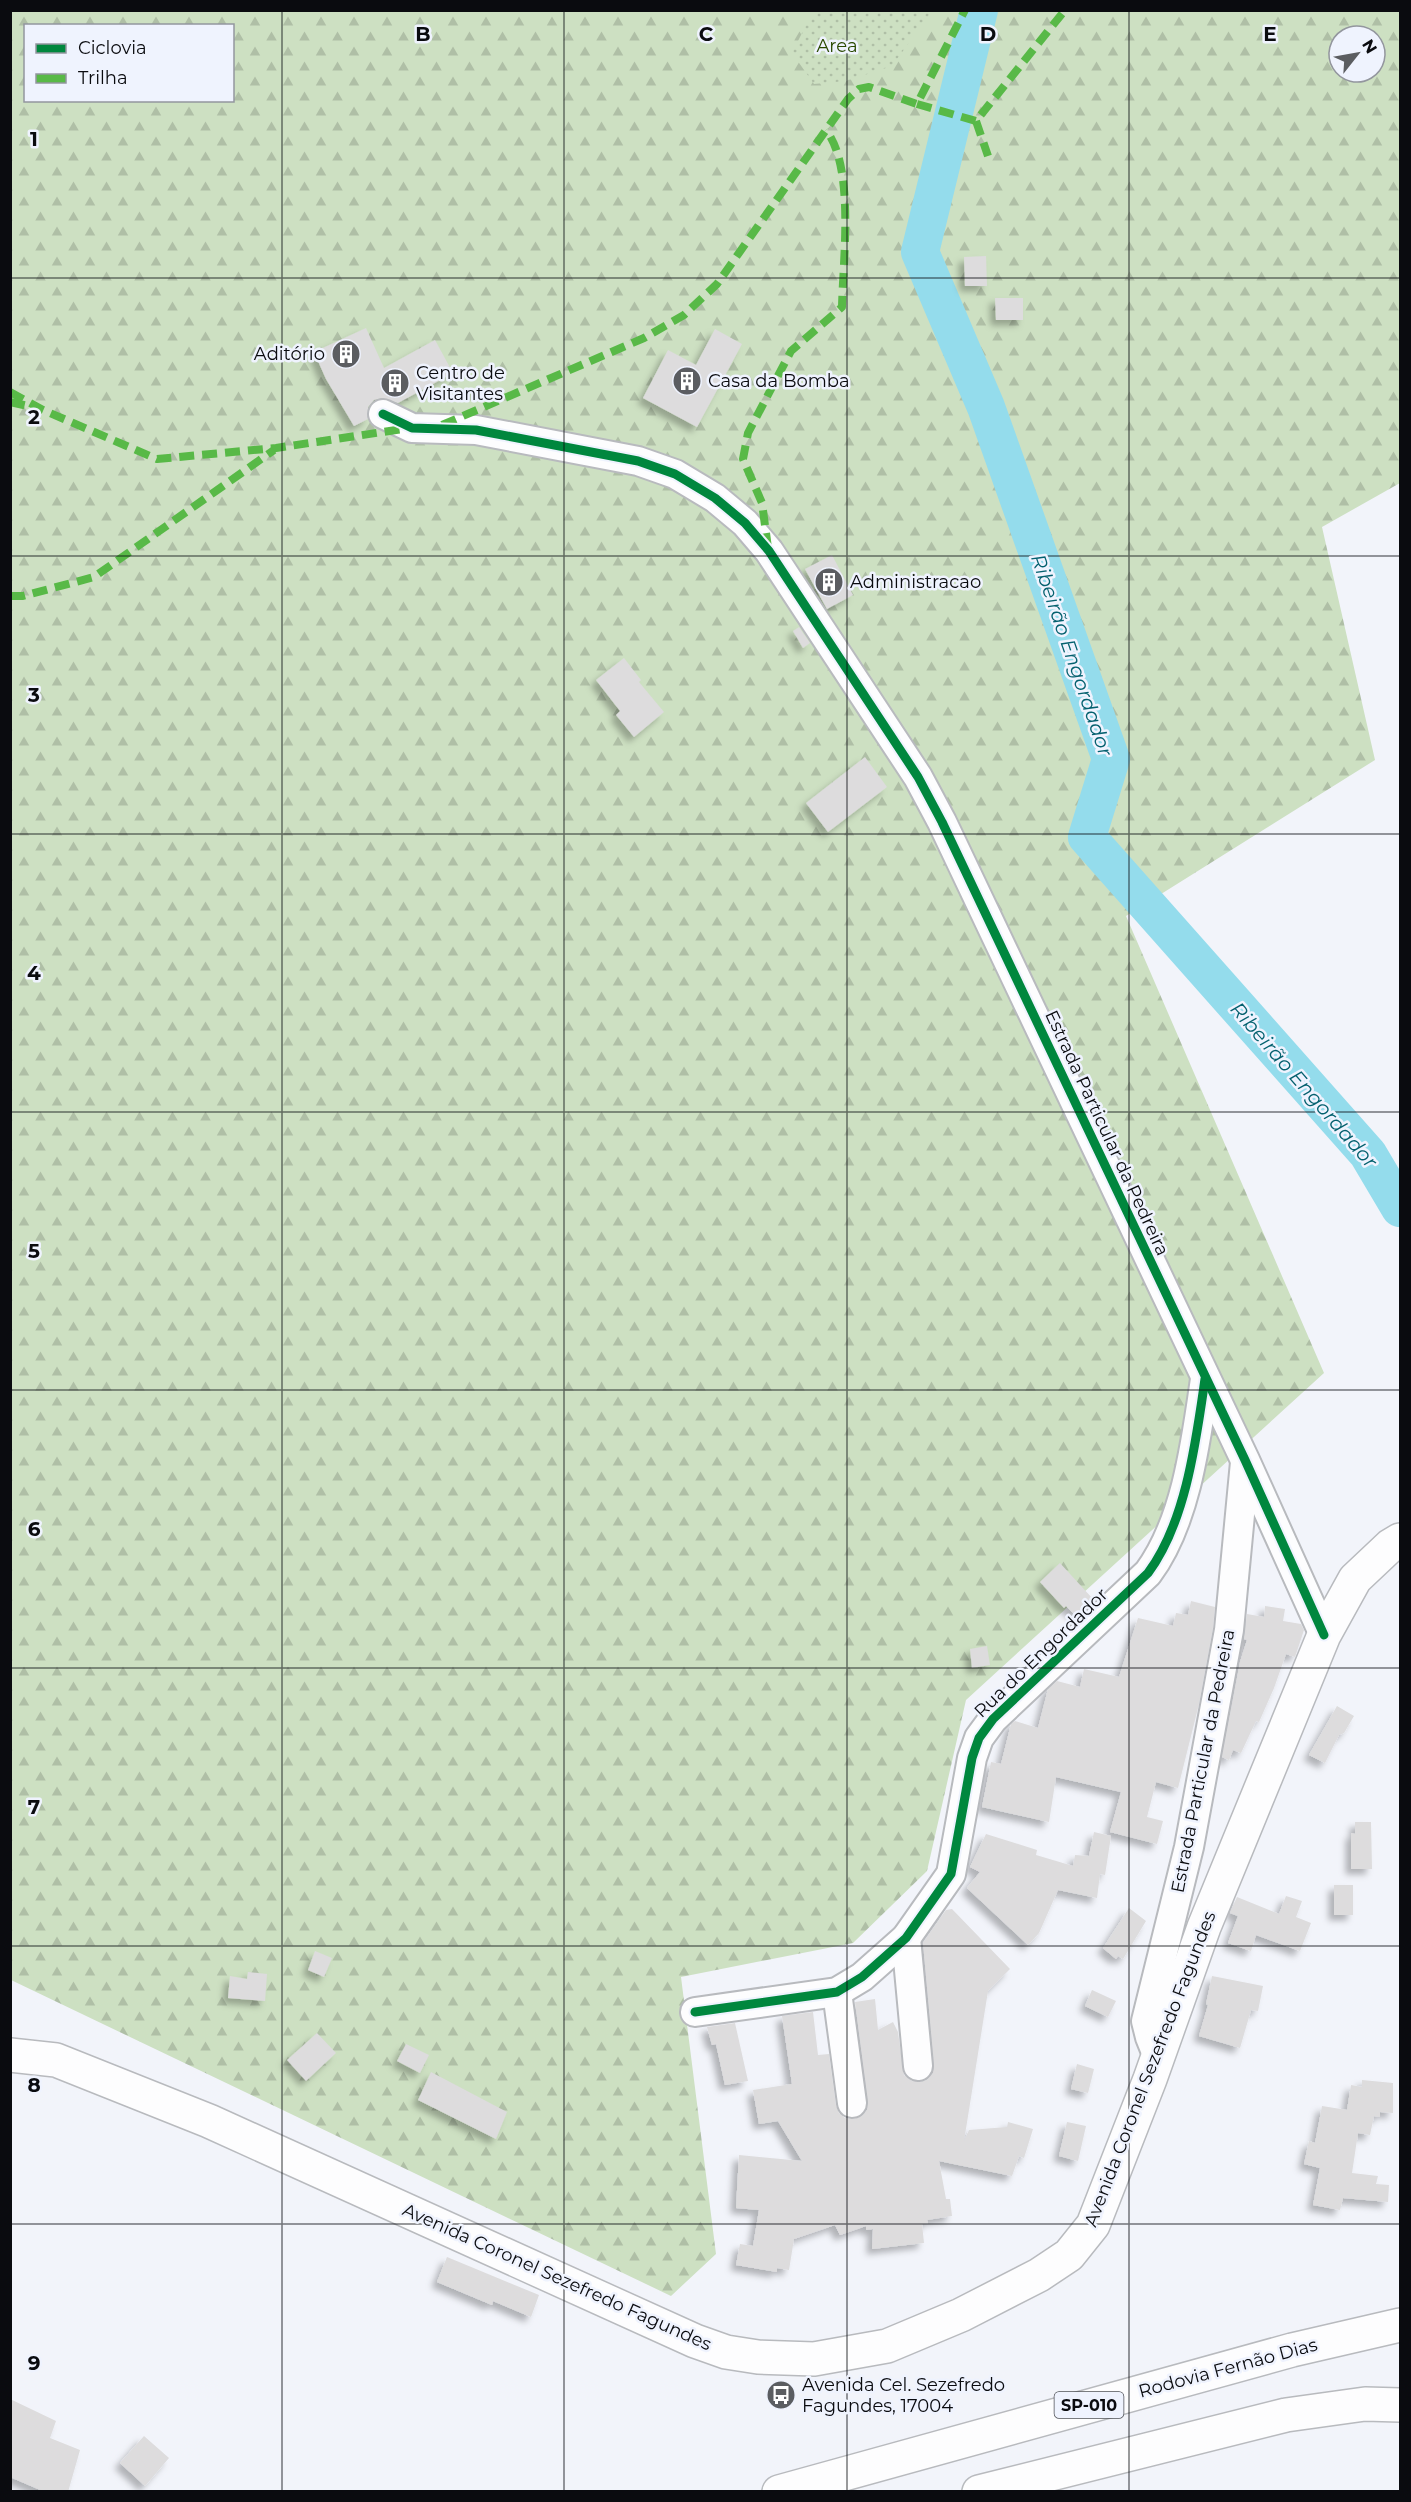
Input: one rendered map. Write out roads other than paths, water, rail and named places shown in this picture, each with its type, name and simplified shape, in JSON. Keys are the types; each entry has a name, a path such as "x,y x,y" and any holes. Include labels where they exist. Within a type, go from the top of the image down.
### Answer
{"main road":[{"name":"Avenida Coronel Sezefredo Fagundes","path":"10,2055 56,2061 208,2121 695,2342 726,2352 758,2357 814,2359 887,2346 961,2315 1039,2276 1069,2255 1093,2225 1158,2057 1204,1927 1324,1635 1355,1579 1390,1546 1401,1540"},
{"name":"Rodovia Fernão Dias","path":"779,2492 1269,2356 1401,2325"},
{"path":"979,2492 1286,2415 1365,2404 1401,2405"}],"street":[{"name":"Estrada Particular da Pedreira","path":"383,414 412,428 476,430 638,461 675,474 715,498 745,523 769,551 918,777 942,822 1245,1460 1324,1635"},
{"name":"Rua do Engordador","path":"695,2012 837,1992 862,1977 906,1938 951,1874 972,1758 979,1738 993,1719 1148,1573 1163,1553 1193,1461 1205,1379"},
{"name":"Estrada Particular da Pedreira","path":"1158,2057 1146,2021 1189,1847 1229,1630 1245,1460"},
{"path":"906,1938 918,2066"},
{"path":"837,1992 852,2103"}],"waterway":[{"name":"Ribeirão Engordador","path":"979,10 920,252 986,407 1111,759 1087,837 1368,1154 1400,1208"}],"place":[{"name":"Aditório","path":"346,354"},
{"name":"Casa da Bomba","path":"687,381"},
{"name":"Centro de Visitantes","path":"395,383"},
{"name":"Administracao","path":"829,582"},
{"name":"Avenida Cel. Sezefredo Fagundes, 17004","path":"781,2395"}],"park label":[{"name":"Area","path":"837,46"}]}
